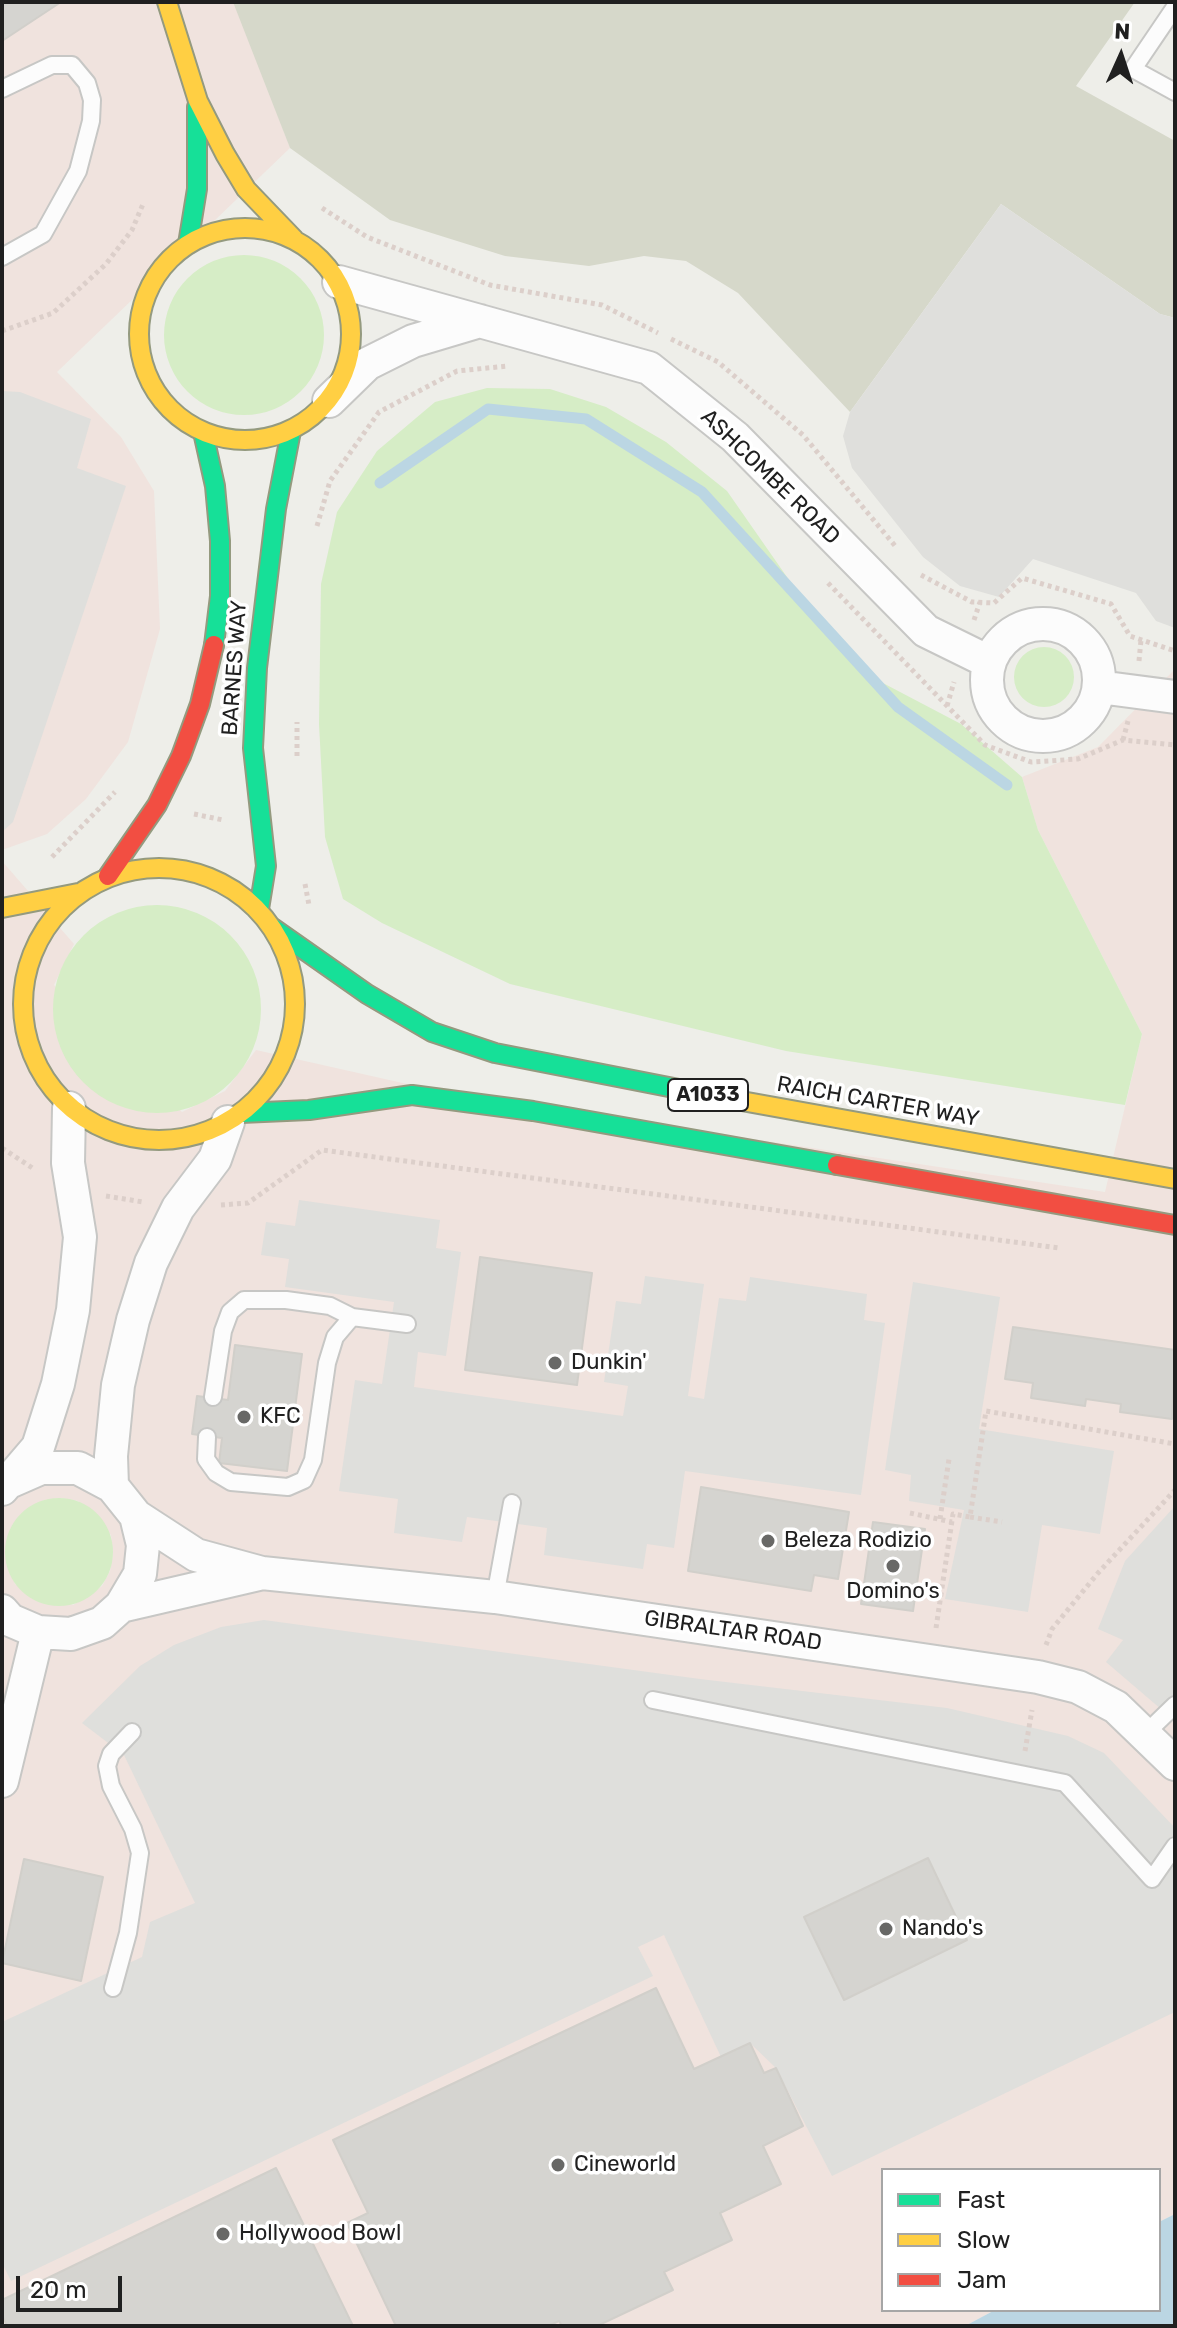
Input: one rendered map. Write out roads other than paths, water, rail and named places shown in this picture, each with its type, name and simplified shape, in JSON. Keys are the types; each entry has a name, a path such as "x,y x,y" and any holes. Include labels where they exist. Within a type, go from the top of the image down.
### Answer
{"main road":[{"path":"167,2 198,101 246,189 294,239 320,257 339,282 350,312 352,343 345,373 329,401 291,431 247,441 203,432 180,418 160,398 147,374 139,341 142,308 152,283 167,261 188,244 213,232 240,228 268,230 294,239"},
{"path":"188,244 197,189 198,101"},
{"name":"BARNES WAY","path":"259,909 266,866 253,748 257,668 274,522 291,431"},
{"name":"BARNES WAY","path":"108,876 157,805 181,756 200,704 213,651 220,596 216,499 203,432"},
{"name":"A1033","path":"259,909 233,889 193,872 172,867 139,868 108,876 78,893 53,916 34,946 24,979 21,1014 28,1047 44,1079 69,1108 94,1124 122,1136 153,1141 183,1139 235,1118 412,1095 533,1111 1175,1225"},
{"name":"A1033","path":"2,908 78,893"},
{"path":"259,909 273,928"},
{"name":"A1033","path":"235,1118 272,1079 284,1060 294,1027 295,993 291,970 273,928"},
{"name":"RAICH CARTER WAY","path":"273,928 367,994 432,1032 495,1053 594,1075 1175,1179"},
{"name":"A1033","path":"12,1059 44,1079"}],"street":[{"name":"ASHCOMBE ROAD","path":"339,282 649,368 735,437 926,631 989,662"},
{"path":"329,401 367,364 413,341 480,321"},
{"path":"1036,623 1057,624 1078,634 1093,652 1100,674 1098,698 1086,718 1067,732 1045,736 1022,732 1004,721 992,703 987,683 989,662 999,643 1016,630 1036,623"},
{"path":"1099,687 1175,697"},
{"path":"4,1486 38,1447 58,1384 73,1310 80,1237 68,1163 69,1108"},
{"path":"112,1486 111,1456 118,1385 151,1263 178,1208 215,1159 235,1118"},
{"path":"2,1611 10,1620 38,1632 71,1634 102,1623 121,1606 140,1574 143,1545 136,1516 112,1486 78,1468 41,1468 4,1486"},
{"name":"GIBRALTAR ROAD","path":"136,1516 196,1555 262,1573 495,1597 1038,1677 1078,1687 1116,1707 1175,1764"},
{"name":"GIBRALTAR ROAD","path":"121,1606 262,1573"},
{"path":"2,1781 38,1632"}],"lane":[{"path":"1175,7 1133,69 1175,92"},
{"path":"2,89 52,65 72,65 87,83 92,100 91,121 78,171 43,234 2,257"},
{"path":"213,1397 223,1331 230,1312 244,1300 286,1300 330,1306 352,1317 407,1324"},
{"path":"207,1437 206,1459 216,1473 231,1482 288,1487 304,1480 313,1460 327,1363 335,1337 352,1317"},
{"path":"495,1597 512,1503"},
{"path":"653,1700 1065,1783 1152,1879 1175,1846"},
{"path":"1145,1734 1175,1705"},
{"path":"113,1988 128,1933 140,1853 133,1829 111,1786 107,1766 111,1754 132,1732"}],"water":[{"path":"1175,2214 1175,2326 965,2326 991,2312 1161,2312 1161,2221"}],"waterway":[{"path":"380,483 488,409 586,419 702,492 898,707 1007,785"}],"place":[{"name":"Dunkin'","path":"555,1363"},
{"name":"KFC","path":"244,1417"},
{"name":"Beleza Rodizio","path":"768,1541"},
{"name":"Domino's","path":"893,1566"},
{"name":"Nando's","path":"886,1929"},
{"name":"Cineworld","path":"558,2165"},
{"name":"Hollywood Bowl","path":"223,2234"}]}
